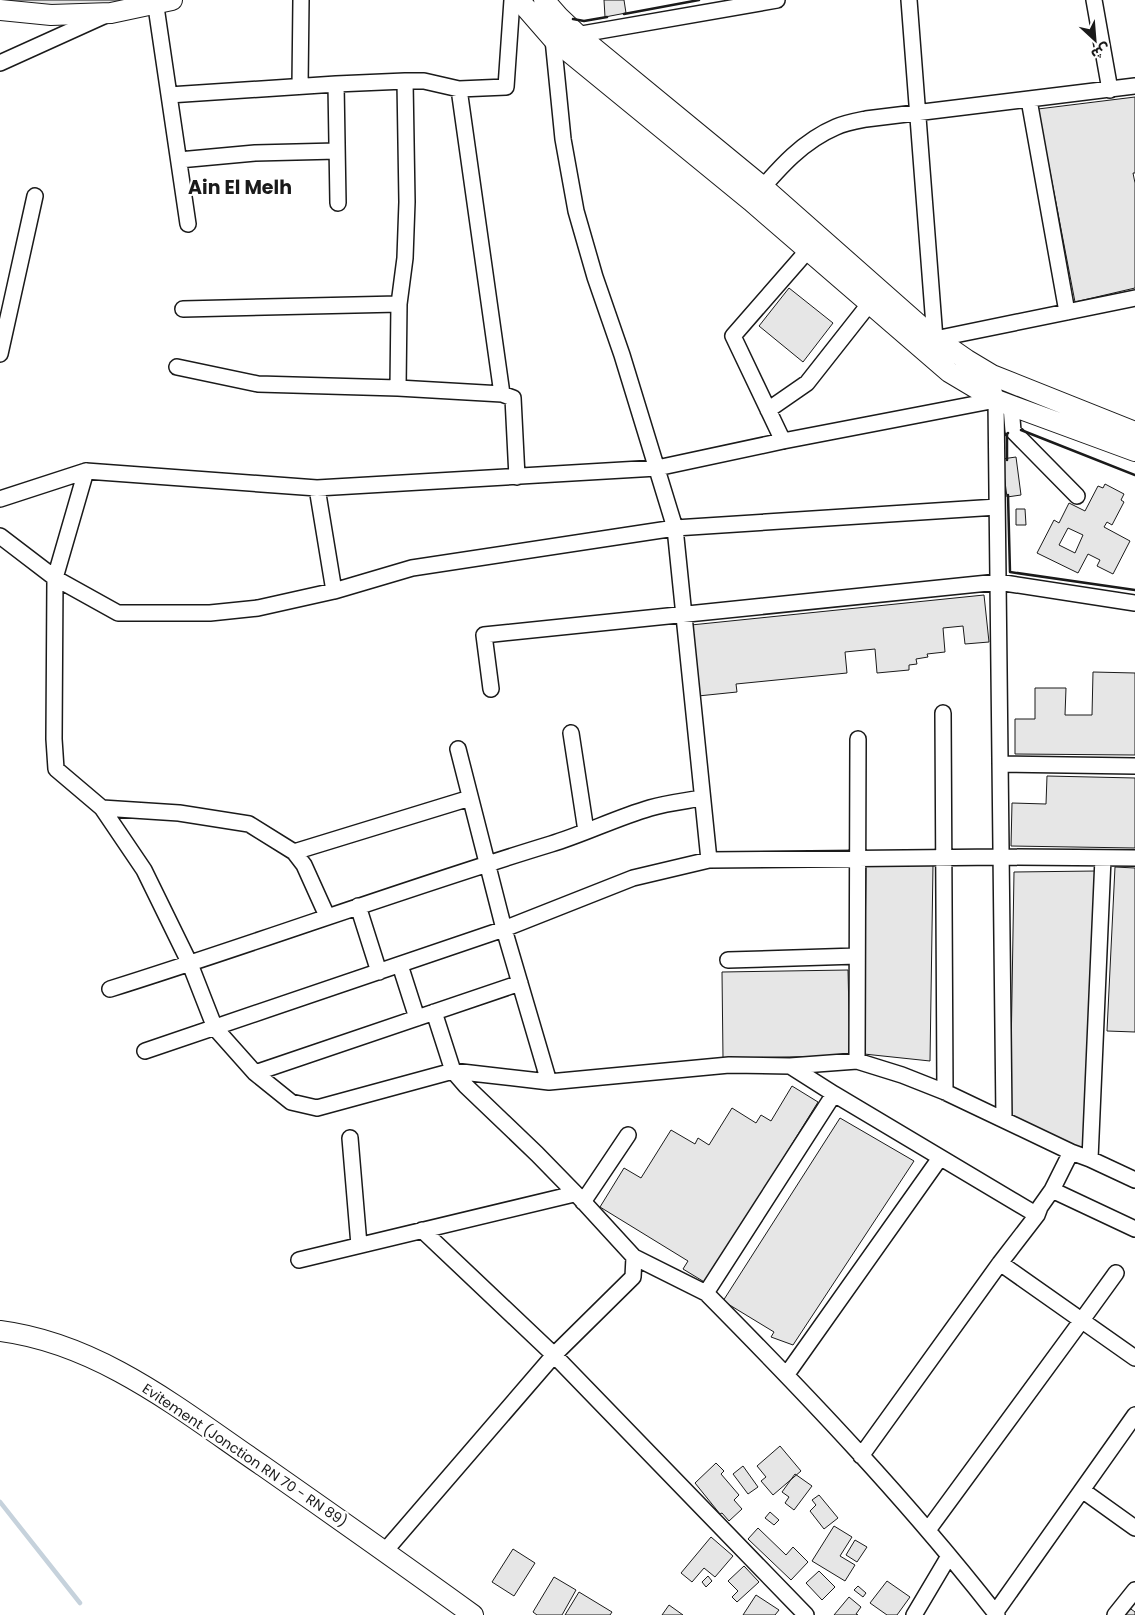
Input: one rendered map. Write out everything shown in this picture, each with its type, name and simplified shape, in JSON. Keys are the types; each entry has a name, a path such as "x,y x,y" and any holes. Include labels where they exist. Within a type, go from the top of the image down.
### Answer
{"main road":[{"path":"519,0 553,39 757,194 935,339 992,375 1135,432"},
{"path":"544,0 578,35 757,194 808,250 949,372 1003,403 1135,451"},
{"path":"0,10 52,16 111,13 160,1"},
{"name":"Evitement (Jonction RN 70 - RN 89)","path":"0,1331 25,1334 83,1353 148,1387 473,1615"}],"street":[{"path":"300,86 301,0"},
{"path":"169,95 336,84 424,81 459,89 506,87 512,0"},
{"path":"709,860 675,528 622,355 594,277 576,211 563,139 553,39 707,6 777,0"},
{"path":"909,0 935,339 1135,298"},
{"path":"1094,0 1110,90"},
{"path":"160,1 169,95 188,224"},
{"path":"0,63 111,13"},
{"path":"398,388 399,304 405,258 407,202 405,82"},
{"path":"336,84 338,203"},
{"path":"757,194 788,159 811,140 838,126 866,119 1135,86"},
{"path":"459,89 502,394"},
{"path":"1028,100 1067,312"},
{"path":"178,160 255,153 337,151"},
{"path":"0,354 35,196"},
{"path":"783,441 733,336 808,250"},
{"path":"768,410 807,383 870,303"},
{"path":"183,309 399,304"},
{"path":"177,367 258,384 398,388 502,394 513,398 517,477"},
{"path":"992,375 1013,431 1077,496"},
{"path":"0,499 86,471 317,488 657,468 783,441 1003,403"},
{"path":"1003,403 998,507 998,582 1004,1119"},
{"path":"86,471 55,578 54,739 56,769 102,808 144,870 190,964 214,1028 255,1073 291,1102 317,1108 453,1071 549,1082 729,1065 790,1066 857,1061 902,1075 945,1092 1135,1180"},
{"path":"317,488 334,591"},
{"path":"0,536 55,578 118,613 210,612 258,608 334,591 412,568 675,528 998,507"},
{"path":"491,689 484,635 998,582 1135,602"},
{"path":"943,713 945,1092"},
{"path":"571,733 586,831"},
{"path":"857,1061 858,739"},
{"path":"458,749 504,929 549,1082"},
{"path":"1000,764 1135,766"},
{"path":"294,852 470,798"},
{"path":"110,989 190,964 487,863 554,843 652,807 702,798"},
{"path":"102,808 179,813 249,824 294,852 304,865 327,916"},
{"path":"145,1052 504,929 633,878 709,860 944,857 1135,858"},
{"path":"1090,1159 1103,858"},
{"path":"358,906 379,972"},
{"path":"728,960 857,956"},
{"path":"400,965 417,1018"},
{"path":"255,1073 520,983"},
{"path":"434,1012 453,1071 466,1086 537,1154 634,1257 706,1293 787,1374 928,1530 996,1614 1135,1415"},
{"path":"790,1066 1037,1215"},
{"path":"706,1293 834,1094"},
{"path":"299,1260 422,1230 579,1198 628,1136"},
{"path":"350,1138 359,1245"},
{"path":"861,1456 1037,1215 1071,1152"},
{"path":"787,1374 940,1158"},
{"path":"1052,1190 1135,1229"},
{"path":"422,1230 554,1355 806,1615"},
{"path":"384,1551 554,1355 633,1277 634,1257"},
{"path":"1000,1264 1135,1358"},
{"path":"928,1530 1116,1273"},
{"path":"1082,1490 1135,1528"},
{"path":"914,1615 948,1556"},
{"path":"1115,1615 1135,1590"}],"building":[{"path":"0,0 135,0 84,9 0,2"},
{"path":"604,0 624,0 626,13 605,17"},
{"path":"1135,97 1135,173 1133,173 1135,183 1135,288 1075,302 1038,109"},
{"path":"789,288 833,323 803,362 759,326"},
{"path":"1016,457 1021,495 1007,497 1002,459"},
{"path":"1105,484 1124,494 1121,500 1124,502 1112,525 1107,522 1104,527 1130,541 1113,574 1097,566 1100,560 1088,554 1078,573 1037,553 1054,520 1059,523 1069,503 1085,511 1098,486 1103,488","holes":["1068,528 1083,535 1075,553 1059,545"]},
{"path":"1016,509 1025,509 1026,525 1016,525"},
{"path":"984,595 989,642 965,644 963,626 943,628 945,652 927,654 928,657 916,659 917,664 909,665 909,670 877,673 875,649 845,652 847,673 736,684 737,692 698,696 691,625"},
{"path":"1093,672 1135,673 1135,755 1015,754 1015,719 1035,719 1035,688 1066,688 1065,715 1092,715"},
{"path":"1047,776 1135,778 1135,848 1011,846 1012,803 1046,804"},
{"path":"866,864 933,865 930,1061 864,1054"},
{"path":"1115,867 1135,868 1135,1032 1107,1031"},
{"path":"1096,871 1083,1150 1010,1116 1014,872"},
{"path":"848,970 850,1056 723,1058 722,972"},
{"path":"792,1086 818,1102 706,1283 683,1269 688,1261 600,1207 624,1168 641,1178 671,1130 695,1144 698,1138 709,1145 732,1108 756,1123 761,1115 771,1121"},
{"path":"840,1118 914,1161 793,1345 771,1337 774,1332 723,1301"},
{"path":"780,1446 801,1471 773,1495 761,1481 766,1477 757,1466"},
{"path":"716,1463 724,1471 721,1474 739,1495 734,1500 742,1509 729,1521 722,1513 720,1514 695,1483"},
{"path":"743,1466 758,1487 748,1494 733,1474"},
{"path":"795,1474 812,1486 794,1510 785,1503 789,1497 782,1492"},
{"path":"819,1495 838,1518 824,1529 810,1511 816,1505 812,1500"},
{"path":"770,1512 779,1520 774,1525 765,1518"},
{"path":"834,1526 852,1537 840,1556 855,1565 845,1581 812,1561"},
{"path":"758,1528 786,1555 793,1547 808,1562 791,1580 748,1539"},
{"path":"711,1537 733,1556 715,1577 704,1568 692,1582 681,1573"},
{"path":"855,1540 867,1547 857,1562 846,1555"},
{"path":"513,1549 535,1563 514,1596 492,1582"},
{"path":"744,1566 759,1582 737,1602 732,1597 738,1591 728,1581"},
{"path":"819,1571 835,1587 822,1600 806,1583"},
{"path":"708,1576 712,1581 706,1587 702,1582"},
{"path":"554,1577 576,1590 562,1615 537,1615 533,1612"},
{"path":"887,1581 910,1597 897,1615 887,1615 870,1603"},
{"path":"858,1586 866,1593 863,1597 854,1590"},
{"path":"579,1592 612,1612 610,1615 565,1615"},
{"path":"756,1595 779,1610 775,1615 743,1615"},
{"path":"849,1597 861,1607 856,1614 858,1615 834,1615"},
{"path":"1124,1604 1135,1612 1135,1615 1116,1615"},
{"path":"669,1605 683,1615 662,1615"}],"waterway":[{"path":"0,1502 80,1603"}],"wall":[{"path":"624,14 699,0"},
{"path":"573,19 584,21 607,17"},
{"path":"1021,430 1135,475"},
{"path":"1007,460 1008,433"},
{"path":"1008,495 1010,572 1135,590"}],"district":[{"name":"Ain El Melh","path":"240,187"}]}
